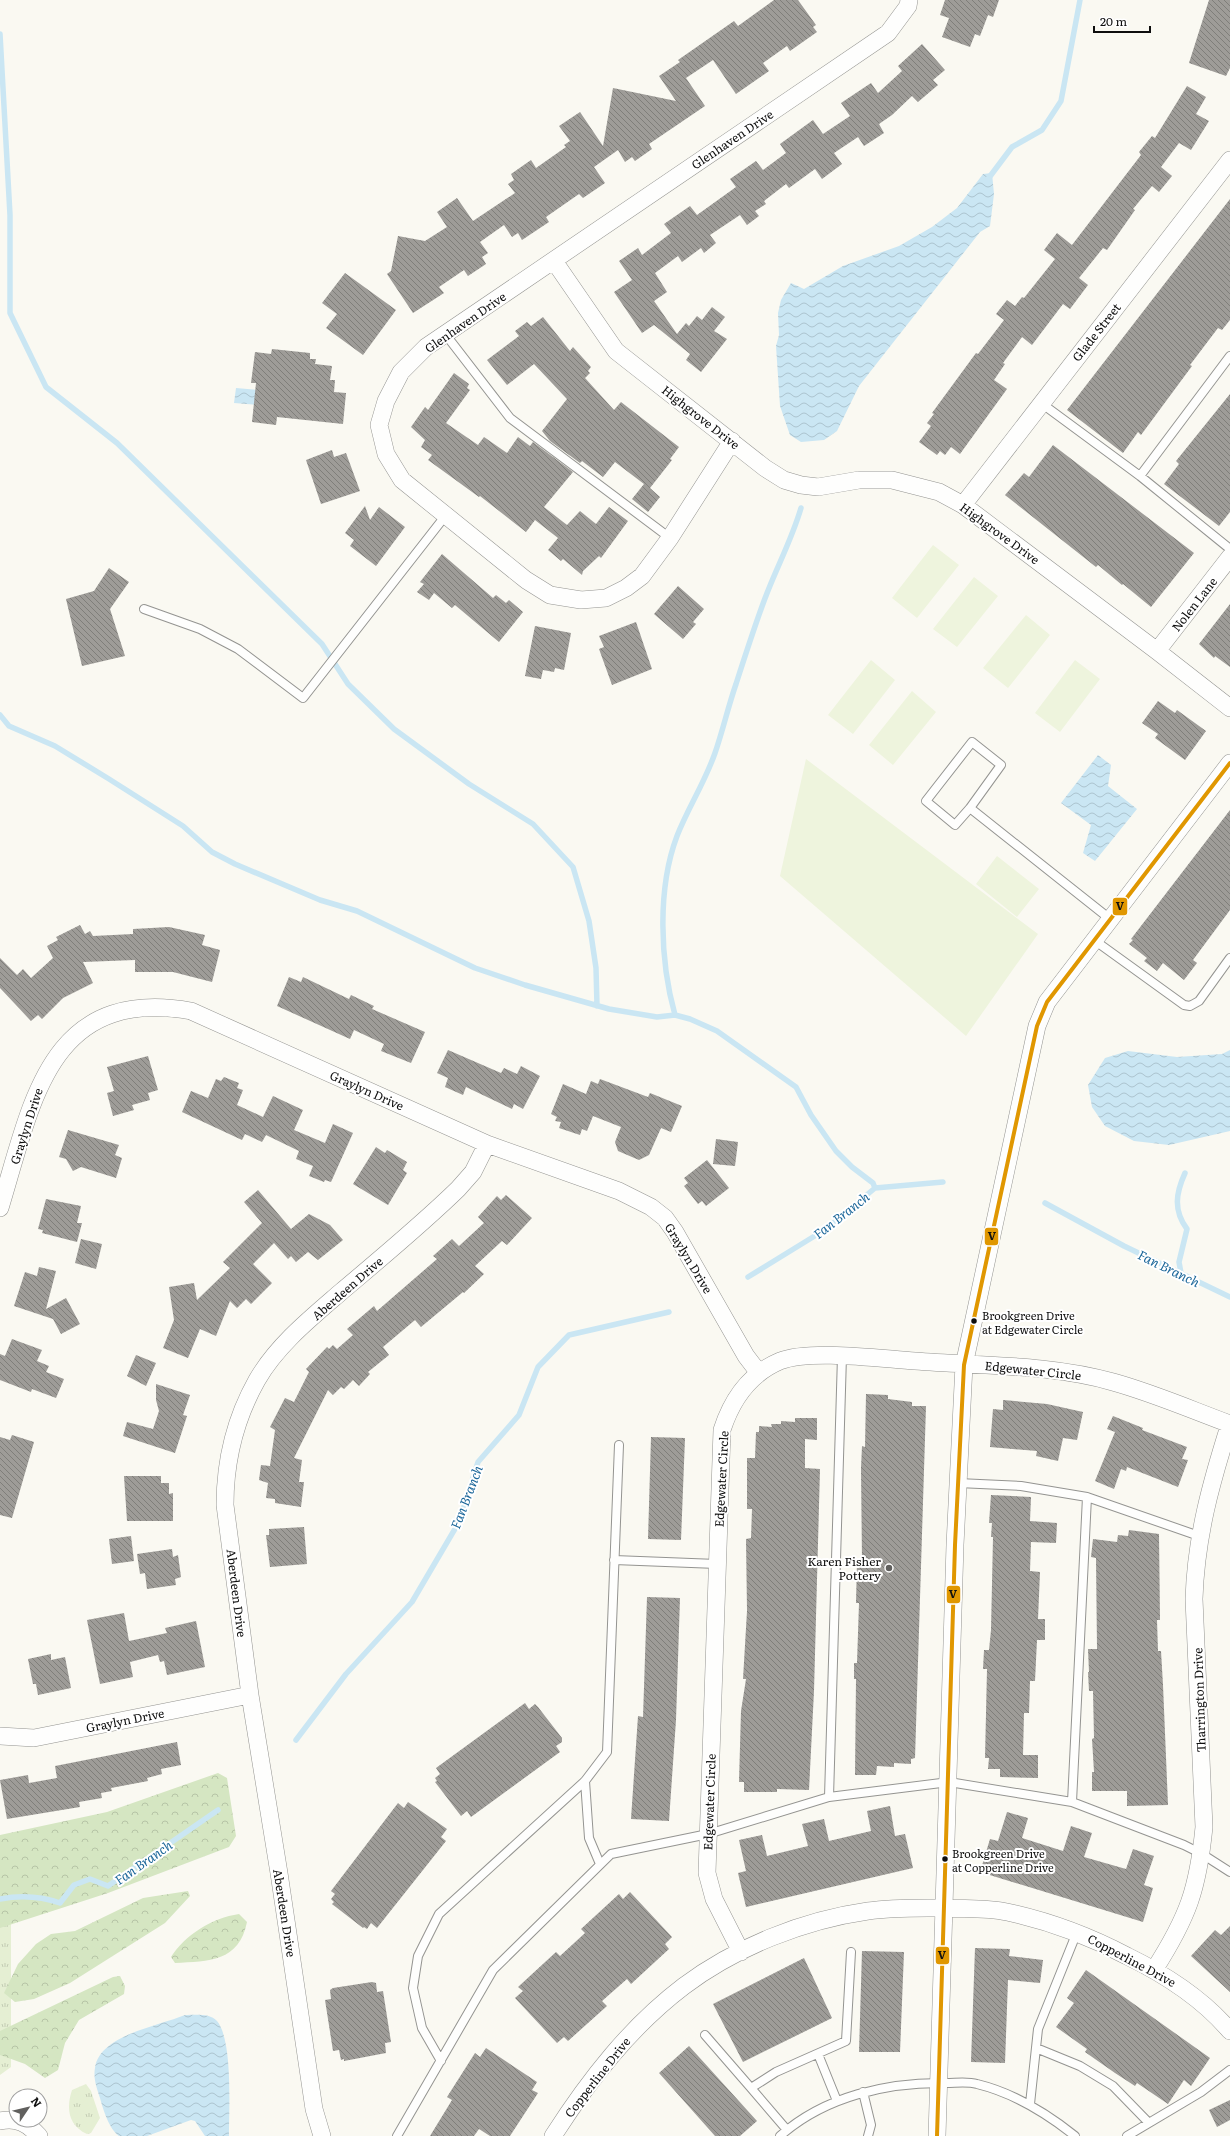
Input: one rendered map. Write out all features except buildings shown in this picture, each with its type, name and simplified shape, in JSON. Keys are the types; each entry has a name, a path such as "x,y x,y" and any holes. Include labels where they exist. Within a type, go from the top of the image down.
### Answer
{"street":[{"name":"Glenhaven Drive","path":"732,441 670,538 642,576 626,588 606,598 581,600 550,595 526,580 402,480 386,454 379,425 386,401 401,372 426,347 446,335 888,33 908,6 910,0"},
{"name":"Glade Street","path":"963,505 1040,403 1230,160"},
{"name":"Highgrove Drive","path":"554,261 616,351 765,468 784,480 801,485 818,487 859,480 892,480 939,492 963,505 1230,708"},
{"name":"Nolen Lane","path":"1157,651 1230,557"},
{"path":"937,2136 958,1483 964,1365 1036,1026 1047,1002 1230,763"},
{"name":"Graylyn Drive","path":"0,1208 34,1097 52,1062 64,1046 98,1020 121,1011 156,1006 190,1011 487,1144 619,1190 651,1207 665,1218 675,1232 746,1356 759,1373"},
{"name":"Aberdeen Drive","path":"322,2136 314,2109 279,1873 250,1695 225,1505 225,1480 229,1454 241,1414 257,1380 277,1353 305,1323 458,1189 473,1172 487,1144"},
{"name":"Edgewater Circle","path":"741,1952 714,1899 707,1873 722,1430 733,1401 748,1382 759,1373 781,1361 812,1356 842,1356 1010,1367 1087,1376 1114,1382 1230,1423"},
{"name":"Tharrington Drive","path":"1154,1970 1180,1927 1189,1906 1197,1881 1202,1854 1204,1819 1194,1598 1195,1564 1199,1536 1216,1466 1230,1423"},
{"name":"Graylyn Drive","path":"0,1736 34,1738 250,1695"},
{"name":"Copperline Drive","path":"553,2136 572,2106 626,2038 685,1986 741,1952 782,1934 837,1917 868,1911 891,1908 976,1908 1006,1912 1077,1932 1154,1970 1182,1987 1230,2031"},
{"path":"0,2121 12,2120 22,2122 39,2136"}],"lane":[{"path":"446,335 510,418 670,538"},
{"path":"1140,476 1230,356"},
{"path":"1040,403 1140,476 1230,549"},
{"path":"144,609 200,629 238,648 303,698 446,515"},
{"path":"972,742 1001,765 970,808 955,826 926,801 972,742"},
{"path":"970,808 1110,919"},
{"path":"1094,940 1184,1005 1190,1006 1199,1000 1230,958"},
{"path":"829,1797 842,1356"},
{"path":"441,2061 422,2028 413,1988 418,1956 439,1914 585,1781 607,1752 619,1445"},
{"path":"958,1483 1021,1486 1087,1497 1199,1536"},
{"path":"1072,1802 1087,1497"},
{"path":"614,1560 717,1564"},
{"path":"585,1781 588,1838 600,1864"},
{"path":"397,2136 493,1970 611,1854 708,1834 829,1797 949,1782 1072,1802 1202,1854 1230,1872"},
{"path":"1030,2104 1038,2029 1077,1932"},
{"path":"751,2088 776,2072 846,2041 851,1952"},
{"path":"705,2035 787,2130"},
{"path":"1036,2048 1080,2066 1112,2086 1149,2123"},
{"path":"818,2054 837,2101"},
{"path":"1127,2136 1201,2092 1230,2070"},
{"path":"780,2136 815,2112 837,2101 863,2092 902,2084 975,2083 1001,2091 1030,2104 1075,2136"},
{"path":"863,2092 871,2125 868,2136"}],"green space":[{"path":"933,545 959,565 917,618 892,598"},
{"path":"974,577 998,596 957,647 933,629"},
{"path":"1026,615 1050,635 1008,688 983,668"},
{"path":"871,660 895,680 853,734 828,715"},
{"path":"1075,660 1100,679 1060,732 1035,713"},
{"path":"912,691 936,712 893,765 869,745"},
{"path":"806,759 1038,934 966,1036 780,876"},
{"path":"997,856 1039,889 1017,917 976,884"},
{"path":"218,1773 227,1778 236,1836 229,1847 108,1893 0,1928 0,1835 107,1812"},
{"path":"188,1891 190,1896 165,1923 70,1983 34,1999 15,2002 4,1993 18,1964 36,1944 51,1934 75,1931 143,1898"},
{"path":"0,1911 11,1913 11,2067 0,2075"},
{"path":"239,1914 247,1922 243,1935 237,1945 230,1952 211,1960 175,1963 171,1957 192,1935 219,1919"},
{"path":"120,1976 125,1986 124,1994 79,2020 65,2043 58,2070 45,2078 25,2064 0,2055 0,2031 113,1977"},
{"path":"86,2084 91,2091 100,2118 91,2133 87,2134 72,2121 69,2109 72,2090"}],"water":[{"path":"992,173 994,194 990,226 980,232 859,386 837,431 824,440 801,442 790,435 780,406 776,346 779,335 778,313 781,300 791,283 804,289 843,266 899,246 932,227 957,208 983,174"},
{"path":"236,388 272,391 271,406 234,403"},
{"path":"1098,755 1111,765 1108,786 1137,809 1095,861 1083,853 1091,825 1061,803"},
{"path":"1230,1050 1230,1131 1169,1145 1134,1141 1105,1126 1092,1107 1088,1085 1105,1058 1128,1051 1177,1057 1222,1054"},
{"path":"185,2015 202,2015 214,2018 222,2030 226,2043 228,2059 229,2136 205,2136 195,2121 191,2120 147,2136 119,2136 112,2129 107,2118 95,2080 95,2068 99,2057 107,2047 132,2033"}],"waterway":[{"path":"988,179 1012,147 1042,130 1061,101 1080,0"},
{"path":"0,34 10,215 10,313 46,387 117,443 322,644 348,684 394,729 469,784 533,824 573,867 589,921 596,968 597,1006"},
{"path":"675,1015 666,972 663,925 666,879 671,857 681,826 715,753 757,621 793,532 801,508"},
{"path":"0,715 9,726 55,746 183,826 212,852 235,864 320,900 357,911 475,968 525,985 609,1009 657,1017 675,1015 690,1019 717,1031 796,1087 811,1115 836,1151 852,1167 873,1183 875,1188"},
{"path":"1181,1273 1179,1262 1187,1229 1180,1215 1177,1201 1185,1173"},
{"name":"Fan Branch","path":"748,1277 826,1229 875,1188 943,1182"},
{"name":"Fan Branch","path":"1045,1203 1124,1246 1230,1297"},
{"name":"Fan Branch","path":"296,1740 346,1674 412,1602 459,1522 478,1462 519,1415 538,1367 569,1335 669,1312"},
{"name":"Fan Branch","path":"0,1899 30,1897 60,1903 74,1885 90,1879 108,1886 218,1810"}],"transit line":[{"name":"V","path":"937,2136 955,1545 964,1365 1037,1026 1047,1002 1230,763"}],"place":[{"name":"Brookgreen Drive at Edgewater Circle","path":"974,1321"},
{"name":"Karen Fisher Pottery","path":"889,1568"},
{"name":"Brookgreen Drive at Copperline Drive","path":"945,1859"}]}
